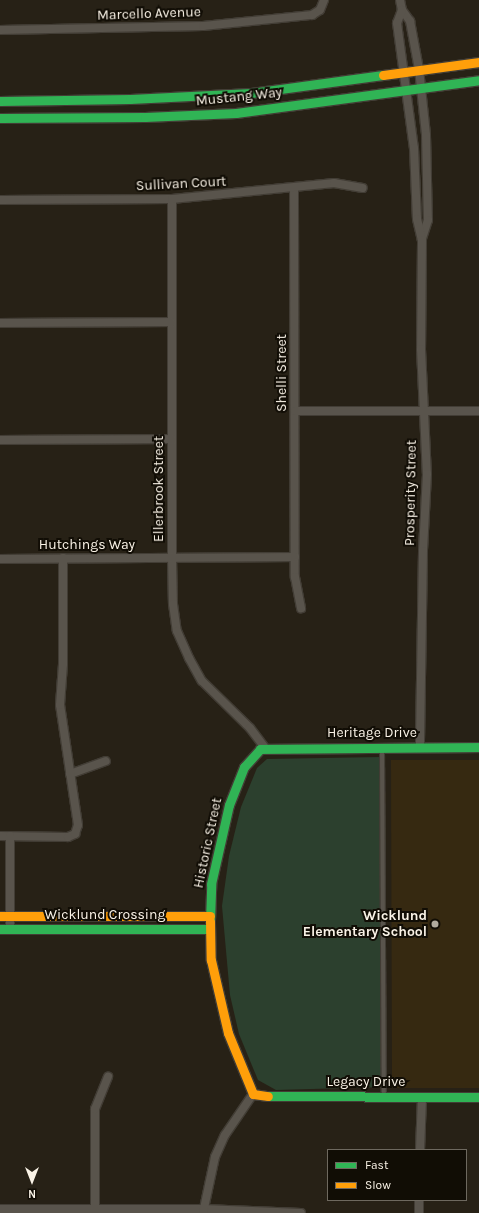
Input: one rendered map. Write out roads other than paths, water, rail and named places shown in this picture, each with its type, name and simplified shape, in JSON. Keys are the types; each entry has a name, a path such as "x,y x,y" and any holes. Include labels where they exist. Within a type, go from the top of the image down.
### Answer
{"street":[{"name":"Marcello Avenue","path":"0,30 203,26 312,15 320,10 324,0"},
{"name":"Prosperity Street","path":"400,0 402,10 410,20 421,87 429,183 428,220 422,240"},
{"name":"Prosperity Street","path":"402,10 397,23 402,72 414,148 417,219 422,240 421,349 428,474 423,551 420,747"},
{"name":"Mustang Way","path":"0,101 130,99 251,93 479,62"},
{"name":"Mustang Way","path":"0,118 145,117 236,113 479,80"},
{"name":"Sullivan Court","path":"0,200 172,199 334,183 363,188"},
{"name":"Shelli Street","path":"294,188 296,411 295,577 301,608"},
{"name":"Ellerbrook Street","path":"172,199 172,558 176,624 188,658 202,681 250,728 265,748"},
{"path":"0,323 171,322"},
{"path":"296,411 479,411"},
{"path":"0,440 172,439"},
{"name":"Hutchings Way","path":"0,559 295,556"},
{"path":"0,836 68,837 75,834 77,816 60,704 63,664 63,558"},
{"name":"Heritage Drive","path":"265,748 479,746"},
{"name":"Historic Street","path":"253,1094 228,1033 212,960 210,929 211,884 228,805 244,767 252,755 265,748"},
{"path":"70,774 106,761"},
{"path":"10,836 5,916 10,929"},
{"name":"Wicklund Crossing","path":"5,916 210,916"},
{"name":"Wicklund Crossing","path":"0,929 210,929"},
{"path":"95,1211 95,1109 108,1077"},
{"path":"203,1211 208,1180 225,1135 253,1094"},
{"name":"Legacy Drive","path":"253,1094 259,1096 479,1096"},
{"path":"420,1149 422,1096"},
{"path":"418,1213 419,1201"},
{"path":"0,1209 301,1213"}],"lane":[{"path":"382,748 384,1097"}],"place":[{"name":"Wicklund Elementary School","path":"435,924"}]}
